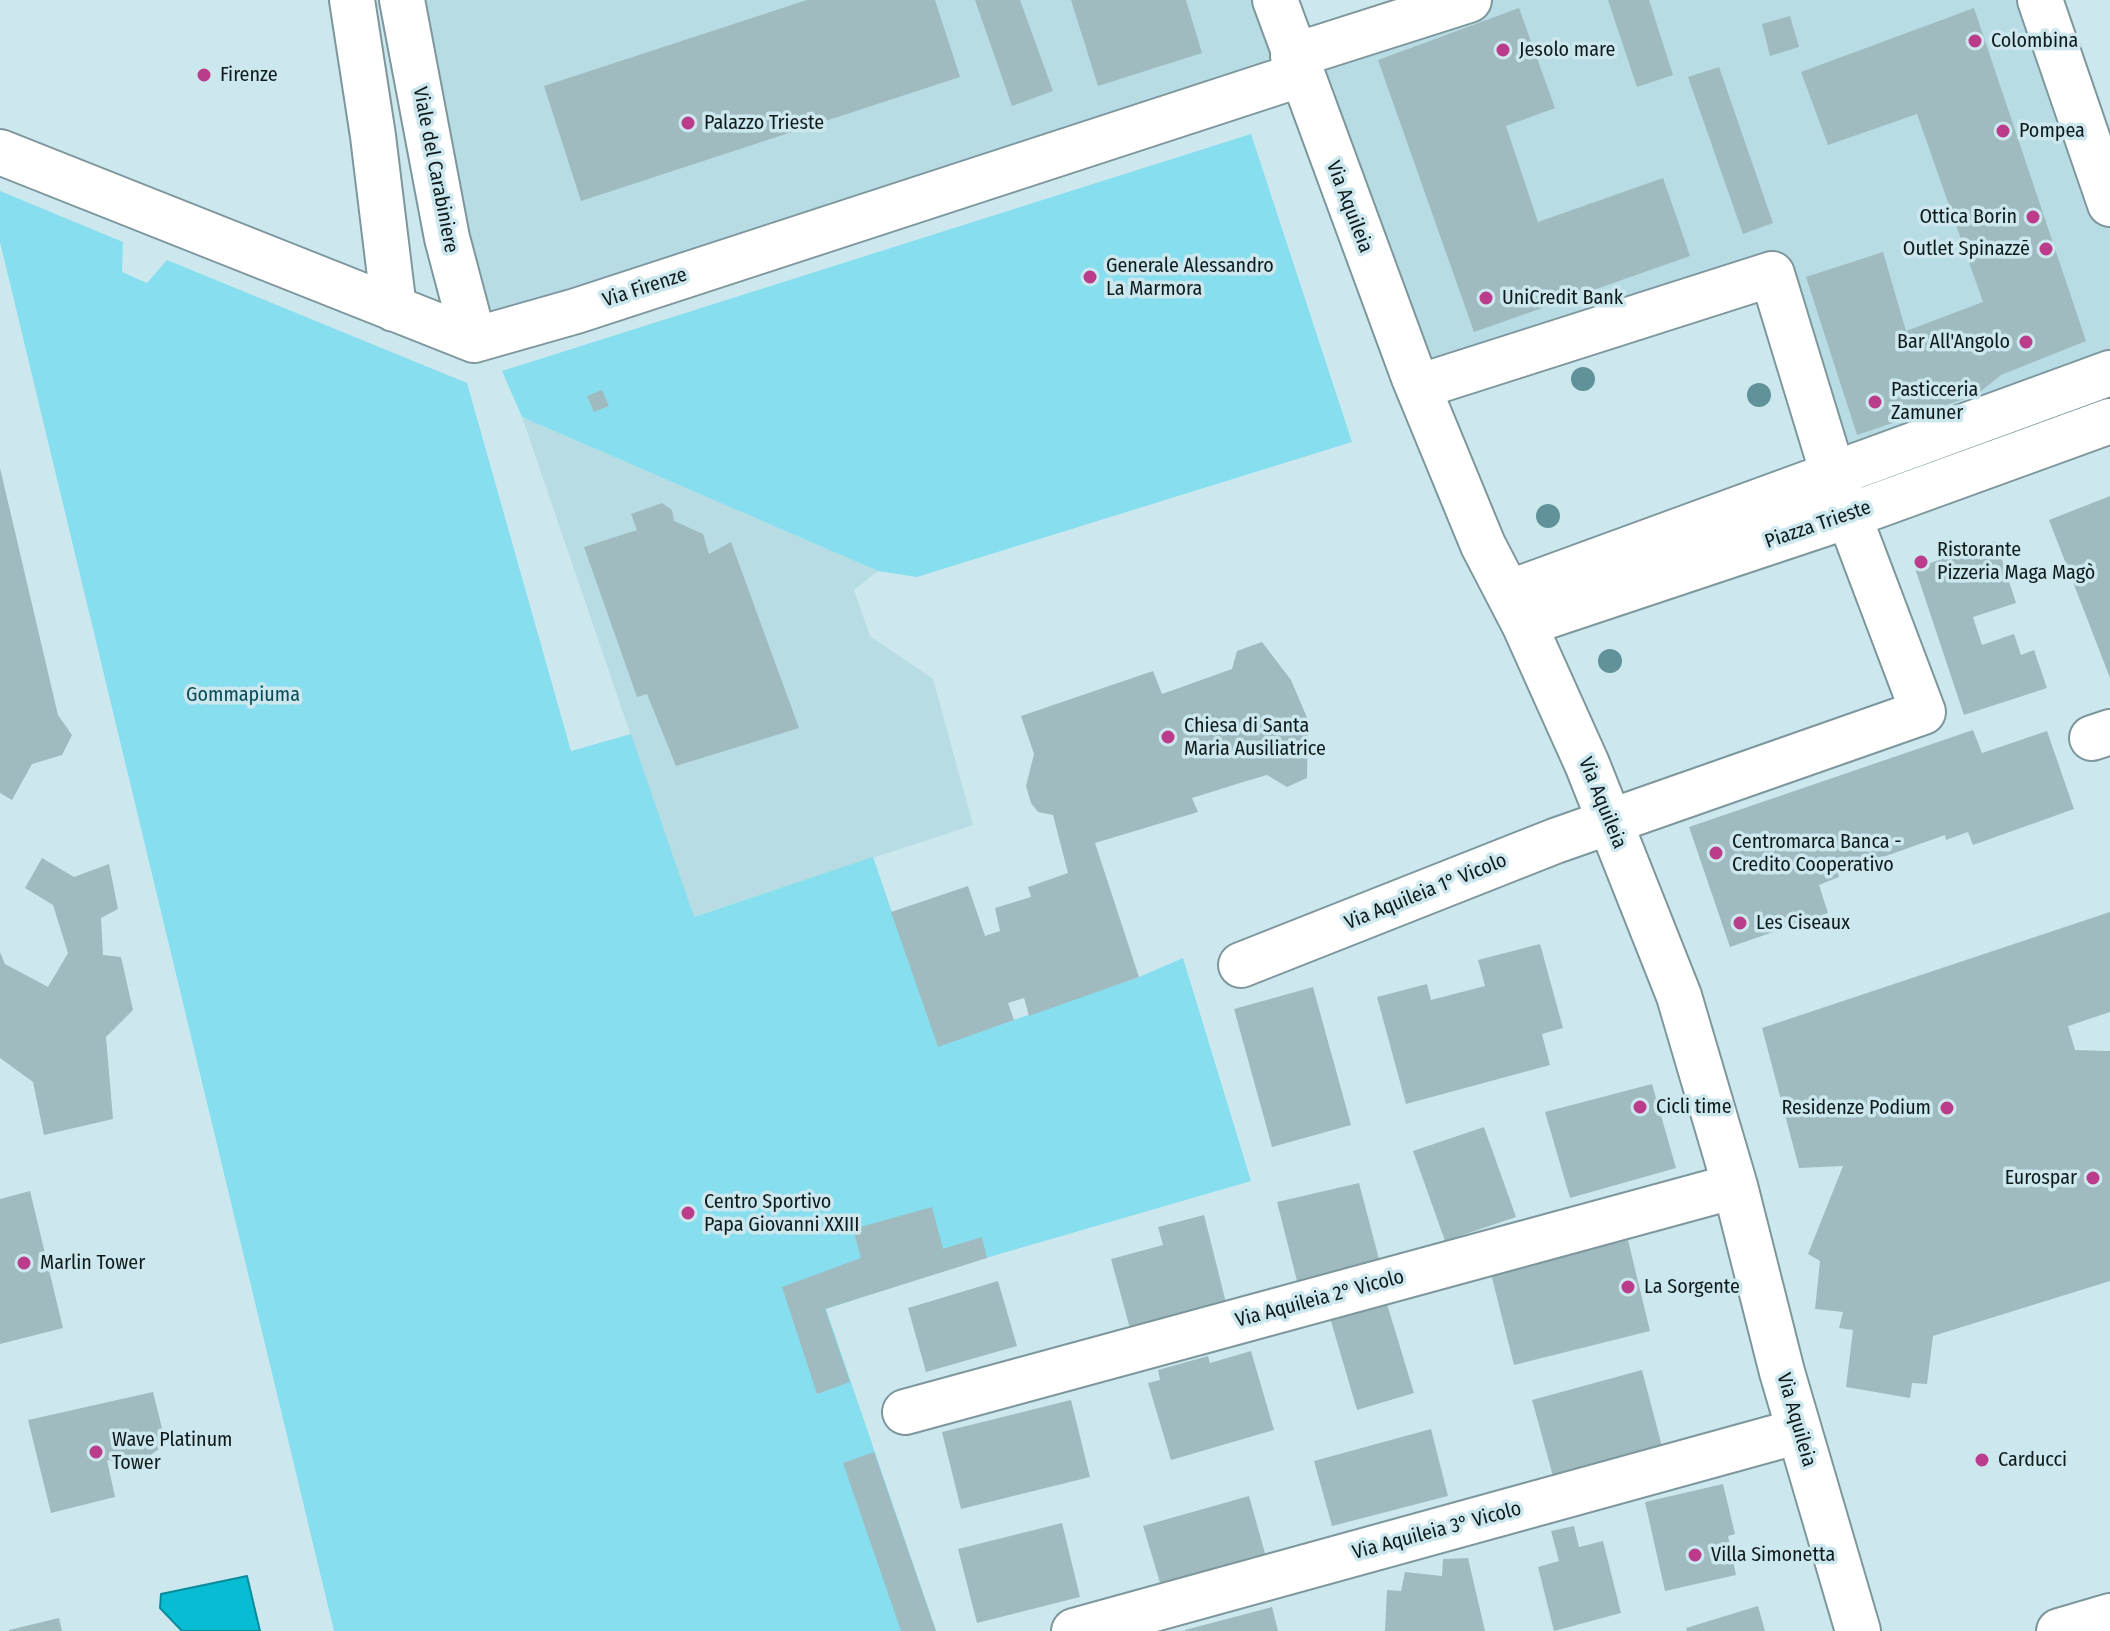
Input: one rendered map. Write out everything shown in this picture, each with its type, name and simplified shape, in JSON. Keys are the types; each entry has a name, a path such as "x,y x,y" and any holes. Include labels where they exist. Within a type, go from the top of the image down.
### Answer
{"street":[{"path":"352,0 373,136 394,309"},
{"name":"Viale del Carabiniere","path":"402,0 447,238 474,340"},
{"name":"Via Aquileia","path":"1275,0 1296,65 1415,381 1466,506 1516,608 1611,822 1679,996 1735,1186 1799,1431 1858,1631"},
{"name":"Via Firenze","path":"474,340 591,306 1296,65 1469,0"},
{"path":"2040,0 2110,204"},
{"path":"0,152 474,340"},
{"path":"1415,381 1781,259 1842,472 1851,515"},
{"name":"Piazza Trieste","path":"1516,608 1842,472 2110,373"},
{"name":"Piazza Trieste","path":"1516,608 1851,515 2110,421"},
{"name":"Via Aquileia 1° Vicolo","path":"1241,965 1555,841 1923,712 1851,515"},
{"name":"Via Aquileia 2° Vicolo","path":"905,1412 1735,1186"},
{"name":"Via Aquileia 3° Vicolo","path":"1074,1631 1799,1431"},
{"path":"2059,1631 2110,1616"}],"shaded area":[{"path":"402,0 1274,0 1293,56 1469,0 2040,0 2110,204 2110,373 1850,469 1781,260 1413,375 1299,75 474,340"},
{"path":"522,417 878,571 854,590 870,636 933,679 973,825 693,917"},
{"path":"247,1576 260,1631 182,1631 160,1608 161,1594"}],"green space":[{"path":"1251,134 1352,442 917,577 878,571 522,417 502,371"},
{"name":"Centro Sportivo Papa Giovanni XXIII","path":"0,191 123,242 122,272 147,283 167,260 467,383 571,751 631,734 694,917 873,857 938,1046 1139,977 1183,958 1251,1181 948,1269 826,1309 936,1631 334,1631 0,242"}],"building":[{"name":"Palazzo Trieste","path":"807,0 935,0 960,77 581,201 544,86"},
{"path":"975,0 1020,0 1053,91 1012,106"},
{"path":"1071,0 1186,0 1202,53 1098,86"},
{"path":"1608,0 1649,0 1673,75 1637,87"},
{"path":"1519,8 1555,108 1506,126 1538,222 1663,178 1690,256 1474,332 1378,60"},
{"path":"1974,8 2086,341 2001,375 1976,395 1857,435 1806,277 1883,252 1906,331 1983,302 1917,114 1828,145 1801,72"},
{"path":"1790,16 1799,47 1770,56 1762,24"},
{"path":"1719,67 1773,223 1743,234 1688,77"},
{"path":"602,390 609,406 594,412 587,396"},
{"path":"0,468 58,715 72,735 62,755 32,764 12,800 0,793"},
{"path":"2110,496 2110,678 2049,520"},
{"path":"662,503 672,510 674,521 703,534 709,554 731,542 799,728 676,766 647,694 637,697 584,547 637,530 631,514"},
{"path":"1996,541 2016,603 1973,617 1982,645 2014,634 2021,655 2034,650 2047,688 1964,715 1915,568"},
{"path":"1262,642 1291,680 1308,720 1307,778 1287,787 1267,775 1240,783 1192,798 1198,812 1095,843 1139,977 1029,1016 1024,998 1008,1003 1014,1020 938,1047 891,912 968,886 985,936 1000,931 995,908 1031,897 1028,887 1068,873 1053,815 1038,812 1031,803 1026,786 1034,754 1021,716 1153,671 1162,694 1232,669 1237,651"},
{"path":"1973,730 1982,753 2047,731 2074,809 1973,845 1968,832 1946,840 1945,835 1838,873 1839,877 1819,885 1828,913 1730,947 1689,827"},
{"path":"42,858 74,877 109,864 118,909 101,918 103,955 121,957 133,1010 106,1037 113,1119 44,1135 33,1082 0,1058 0,952 5,964 48,987 68,953 53,905 25,888"},
{"name":"Residenze Podium","path":"2110,912 2110,1012 2068,1026 2075,1050 2110,1051 2110,1281 1933,1336 1927,1384 1912,1383 1910,1398 1846,1387 1853,1330 1839,1328 1843,1312 1815,1309 1820,1261 1808,1254 1843,1166 1799,1168 1762,1028"},
{"path":"1540,944 1563,1028 1542,1034 1550,1065 1406,1104 1377,997 1427,984 1431,1000 1485,986 1478,960"},
{"path":"1313,987 1351,1125 1272,1147 1234,1009"},
{"path":"1652,1084 1676,1168 1570,1198 1545,1112"},
{"path":"1484,1127 1516,1217 1445,1241 1413,1151"},
{"path":"1359,1183 1379,1259 1297,1281 1277,1202"},
{"name":"Marlin Tower","path":"30,1191 63,1328 0,1344 0,1199"},
{"path":"932,1207 943,1249 982,1237 987,1258 825,1309 850,1382 817,1394 782,1287 861,1258 853,1229"},
{"path":"1204,1215 1228,1311 1132,1336 1111,1259 1163,1245 1158,1227"},
{"path":"1628,1240 1650,1331 1514,1365 1491,1274"},
{"path":"998,1281 1017,1346 926,1372 908,1308"},
{"path":"1384,1294 1414,1393 1357,1410 1328,1311"},
{"path":"1251,1351 1274,1430 1171,1460 1148,1383 1160,1380 1158,1370 1208,1356 1210,1363"},
{"path":"1642,1370 1665,1458 1556,1487 1532,1400"},
{"name":"Wave Platinum Tower","path":"153,1392 166,1444 138,1464 107,1460 115,1497 51,1513 28,1420"},
{"path":"1071,1400 1090,1477 961,1509 942,1432"},
{"path":"1431,1429 1448,1496 1332,1526 1314,1461"},
{"path":"874,1452 936,1631 901,1631 843,1463"},
{"name":"Villa Simonetta","path":"1723,1484 1735,1534 1728,1536 1736,1575 1665,1591 1645,1502"},
{"path":"1249,1496 1266,1557 1161,1586 1143,1526"},
{"path":"1062,1523 1080,1597 977,1623 958,1549"},
{"path":"1574,1526 1579,1547 1603,1541 1621,1613 1554,1631 1538,1567 1559,1561 1551,1531"},
{"path":"1468,1558 1485,1631 1385,1631 1387,1590 1401,1591 1405,1572 1442,1576 1443,1559"},
{"path":"1758,1606 1765,1631 1687,1631 1686,1628"},
{"path":"1272,1607 1278,1631 1185,1631 1185,1630"},
{"path":"59,1618 62,1631 9,1631 9,1630"}],"place":[{"name":"Colombina","path":"1975,41"},
{"name":"Jesolo mare","path":"1503,50"},
{"name":"Firenze","path":"204,75"},
{"name":"Palazzo Trieste","path":"688,123"},
{"name":"Pompea","path":"2003,131"},
{"name":"Ottica Borin","path":"2033,217"},
{"name":"Outlet Spinazzē","path":"2046,249"},
{"name":"Generale Alessandro La Marmora","path":"1090,277"},
{"name":"UniCredit Bank","path":"1486,298"},
{"name":"Bar All'Angolo","path":"2026,342"},
{"name":"Pasticceria Zamuner","path":"1875,402"},
{"name":"Ristorante Pizzeria Maga Magò","path":"1921,562"},
{"name":"Chiesa di Santa Maria Ausiliatrice","path":"1168,737"},
{"name":"Centromarca Banca - Credito Cooperativo","path":"1716,853"},
{"name":"Les Ciseaux","path":"1740,923"},
{"name":"Cicli time","path":"1640,1107"},
{"name":"Residenze Podium","path":"1947,1108"},
{"name":"Eurospar","path":"2093,1178"},
{"name":"Centro Sportivo Papa Giovanni XXIII","path":"688,1213"},
{"name":"Marlin Tower","path":"24,1263"},
{"name":"La Sorgente","path":"1628,1287"},
{"name":"Wave Platinum Tower","path":"96,1452"},
{"name":"Carducci","path":"1982,1460"},
{"name":"Villa Simonetta","path":"1695,1555"}],"park label":[{"name":"Gommapiuma","path":"243,695"}]}
